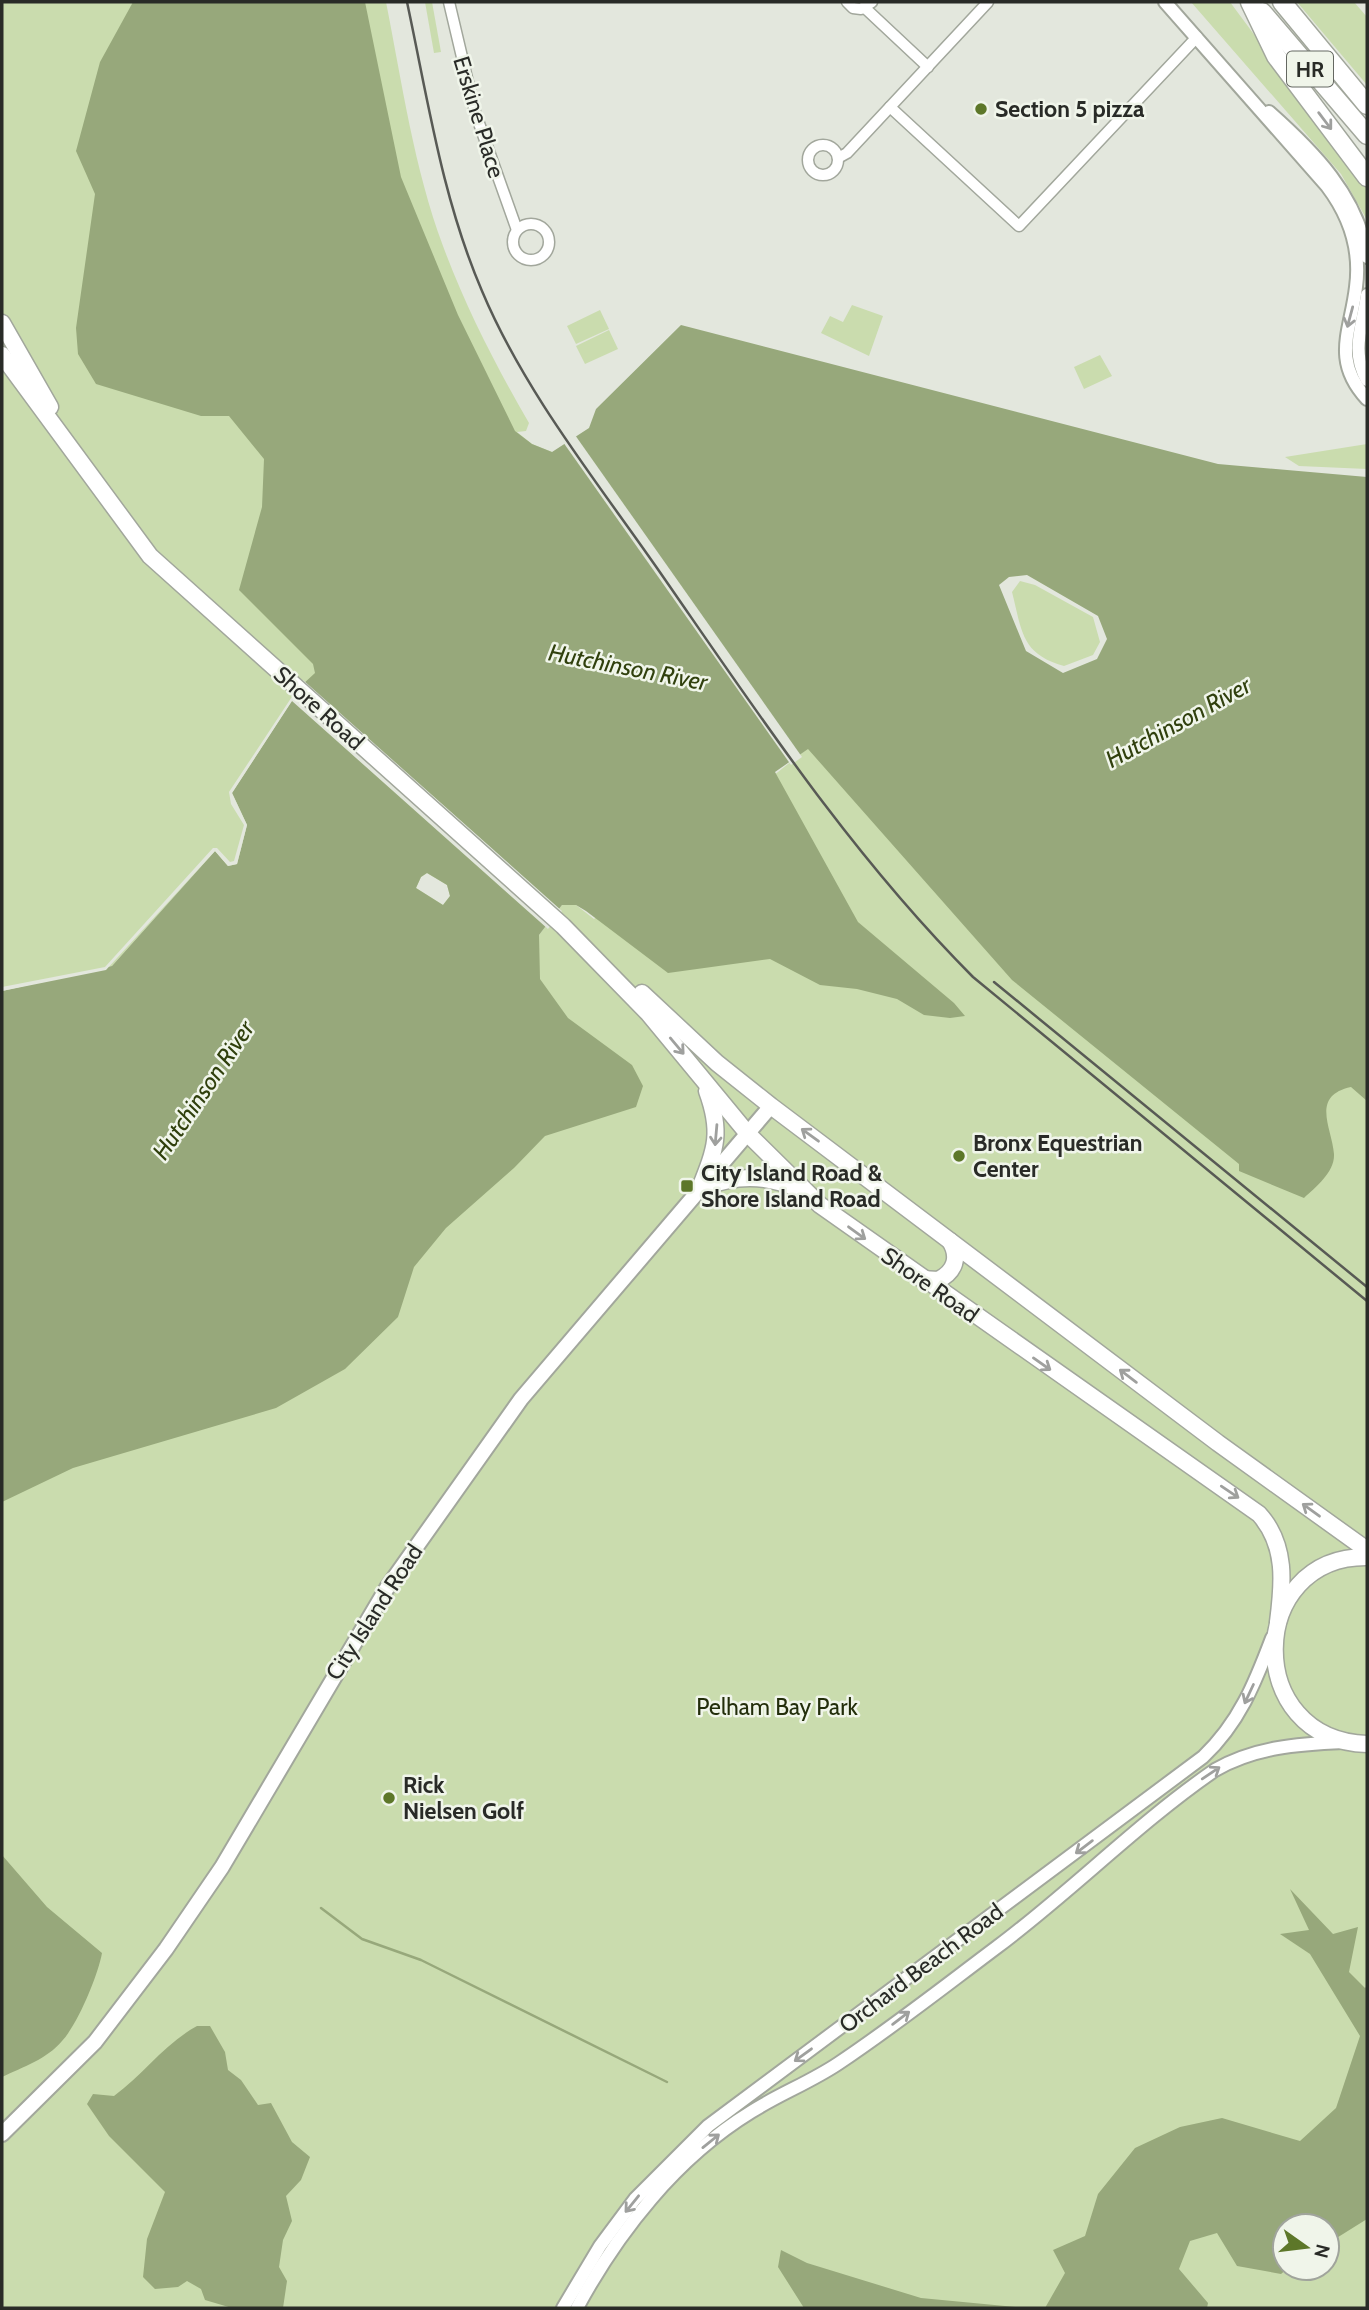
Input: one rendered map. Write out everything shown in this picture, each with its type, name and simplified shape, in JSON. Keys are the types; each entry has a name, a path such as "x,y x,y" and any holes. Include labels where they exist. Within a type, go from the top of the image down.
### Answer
{"highway":[{"name":"HR","path":"1252,2 1367,135"},
{"path":"1252,2 1276,56 1367,177"},
{"name":"HR","path":"1282,2 1367,105"}],"main road":[{"name":"Shore Road","path":"2,323 91,475"},
{"name":"Shore Road","path":"4,359 150,555 563,926 648,1013 748,1134 805,1191 920,1278 1253,1508 1269,1527 1280,1556 1282,1584 1274,1666 1286,1699 1303,1719 1317,1730 1350,1742 1367,1744"},
{"name":"Shore Road","path":"563,926 602,955 717,1062 771,1107 1207,1436 1367,1549"},
{"path":"700,1188 713,1156 718,1127 704,1082"},
{"name":"City Island Road","path":"2,2134 95,2042 134,1994 222,1867 350,1646 457,1486 521,1399 771,1107"},
{"path":"700,1188 746,1176 774,1180 805,1191"},
{"path":"920,1278 938,1280 952,1269 956,1256 948,1239"},
{"path":"1276,1627 1293,1592 1312,1574 1344,1559 1367,1557"}],"street":[{"name":"Erskine Place","path":"449,2 475,112 517,230"},
{"path":"847,2 857,9 869,5 928,66"},
{"path":"838,158 847,153 988,2"},
{"path":"1165,2 1245,90 1326,186 1347,219 1355,247 1357,277 1346,330 1345,354 1352,378 1367,399"},
{"path":"890,107 1019,226 1198,37"},
{"path":"1245,90 1279,121 1339,186 1357,217 1367,257"},
{"path":"1367,295 1357,343 1360,365 1367,380"},
{"name":"Orchard Beach Road","path":"563,2308 594,2255 624,2214 662,2169 700,2133 1203,1757 1229,1729 1243,1707 1276,1627"},
{"name":"Orchard Beach Road","path":"577,2308 606,2259 632,2223 672,2177 704,2146 750,2112 837,2064 883,2032 1036,1917 1205,1777 1251,1753 1293,1745 1350,1742"}],"green space":[{"path":"2,2 386,2 416,156 443,246 482,336 529,423 526,431 517,432 532,444 552,452 534,473 239,313 334,671 302,685 232,793 247,825 237,864 228,866 215,851 112,966 2,991"},
{"path":"425,2 432,2 441,52 434,53"},
{"path":"1191,2 1230,2 1367,187 1367,220 1341,174"},
{"path":"1297,2 1354,2 1367,17 1367,85"},
{"path":"852,305 883,316 869,356 821,333 830,316 843,322"},
{"path":"600,310 609,329 576,344 567,326"},
{"path":"609,330 618,349 585,364 576,346"},
{"path":"1100,355 1112,376 1084,389 1074,367"},
{"path":"1367,444 1367,469 1299,466 1285,457"},
{"path":"1020,581 1035,585 1093,617 1100,642 1093,655 1064,666 1039,655 1031,648 1022,629 1012,592"},
{"name":"Pelham Bay Park","path":"1367,740 1367,2308 2,2308 2,1461 422,873 431,872 539,935 562,905 576,905 594,919 808,748","holes":["427,873 447,885 450,896 443,905 416,888 421,877"]}],"water":[{"name":"Hutchinson River","path":"133,2 365,2 401,177 458,315 515,431 532,444 552,452 589,428 596,409 681,325 1218,464 1367,477 1367,1101 1351,1087 1338,1091 1331,1098 1326,1114 1334,1154 1328,1173 1319,1184 1304,1198 1239,1171 1239,1164 1012,980 808,749 775,772 858,922 954,1003 965,1016 950,1018 924,1015 897,999 857,989 820,985 770,959 668,973 586,911 576,905 562,905 539,935 540,979 568,1018 632,1065 643,1086 636,1107 545,1136 514,1168 446,1228 414,1267 398,1317 345,1369 276,1408 73,1468 2,1502 2,991 112,966 215,851 228,866 237,864 247,825 232,793 302,685 315,673 313,664 239,590 262,507 264,459 229,416 201,416 96,384 78,354 76,328 95,194 76,151 100,62","holes":["1027,575 1098,616 1107,639 1097,659 1063,673 1026,651 999,585 1009,577","427,873 447,885 450,896 443,905 416,888 421,877"]},
{"path":"2,1855 47,1907 102,1953 86,1999 62,2041 42,2058 2,2077"},
{"path":"1290,1889 1333,1934 1358,1927 1349,1972 1365,1988 1367,1986 1367,2219 1341,2235 1341,2212 1271,2212 1271,2272 1237,2266 1217,2233 1190,2241 1179,2269 1208,2303 1207,2308 1045,2308 1065,2273 1053,2250 1085,2236 1098,2194 1135,2148 1180,2127 1222,2118 1300,2141 1336,2108 1360,2036 1310,1954 1280,1934 1309,1930"},
{"path":"197,2026 210,2026 225,2052 228,2070 241,2080 258,2105 271,2103 292,2142 310,2157 301,2180 286,2196 292,2221 283,2240 279,2267 287,2281 283,2308 232,2308 205,2300 201,2289 187,2281 178,2287 155,2289 143,2277 147,2239 165,2192 109,2136 87,2104 93,2094 114,2096 174,2041"},
{"path":"781,2250 807,2263 921,2298 1025,2308 804,2308 778,2267"}],"pier":[{"path":"575,435 802,757 791,765 563,442"},
{"path":"303,680 562,911 548,929 292,701 232,793 247,825 237,864 228,866 215,851 106,970 2,991 2,987 105,967 213,848 217,848 230,862 234,861 244,825 231,804 229,792"}],"waterway":[{"path":"321,1908 362,1939 421,1960 667,2082"}],"railway":[{"path":"407,2 446,185 468,256 499,328 562,434 806,779 886,881 973,977 1367,1301"},
{"path":"994,982 1367,1287"}],"place":[{"name":"Section 5 pizza","path":"981,109"},
{"name":"Bronx Equestrian Center","path":"959,1156"},
{"name":"City Island Road & Shore Island Road","path":"687,1186"},
{"name":"Rick Nielsen Golf","path":"389,1798"}]}
